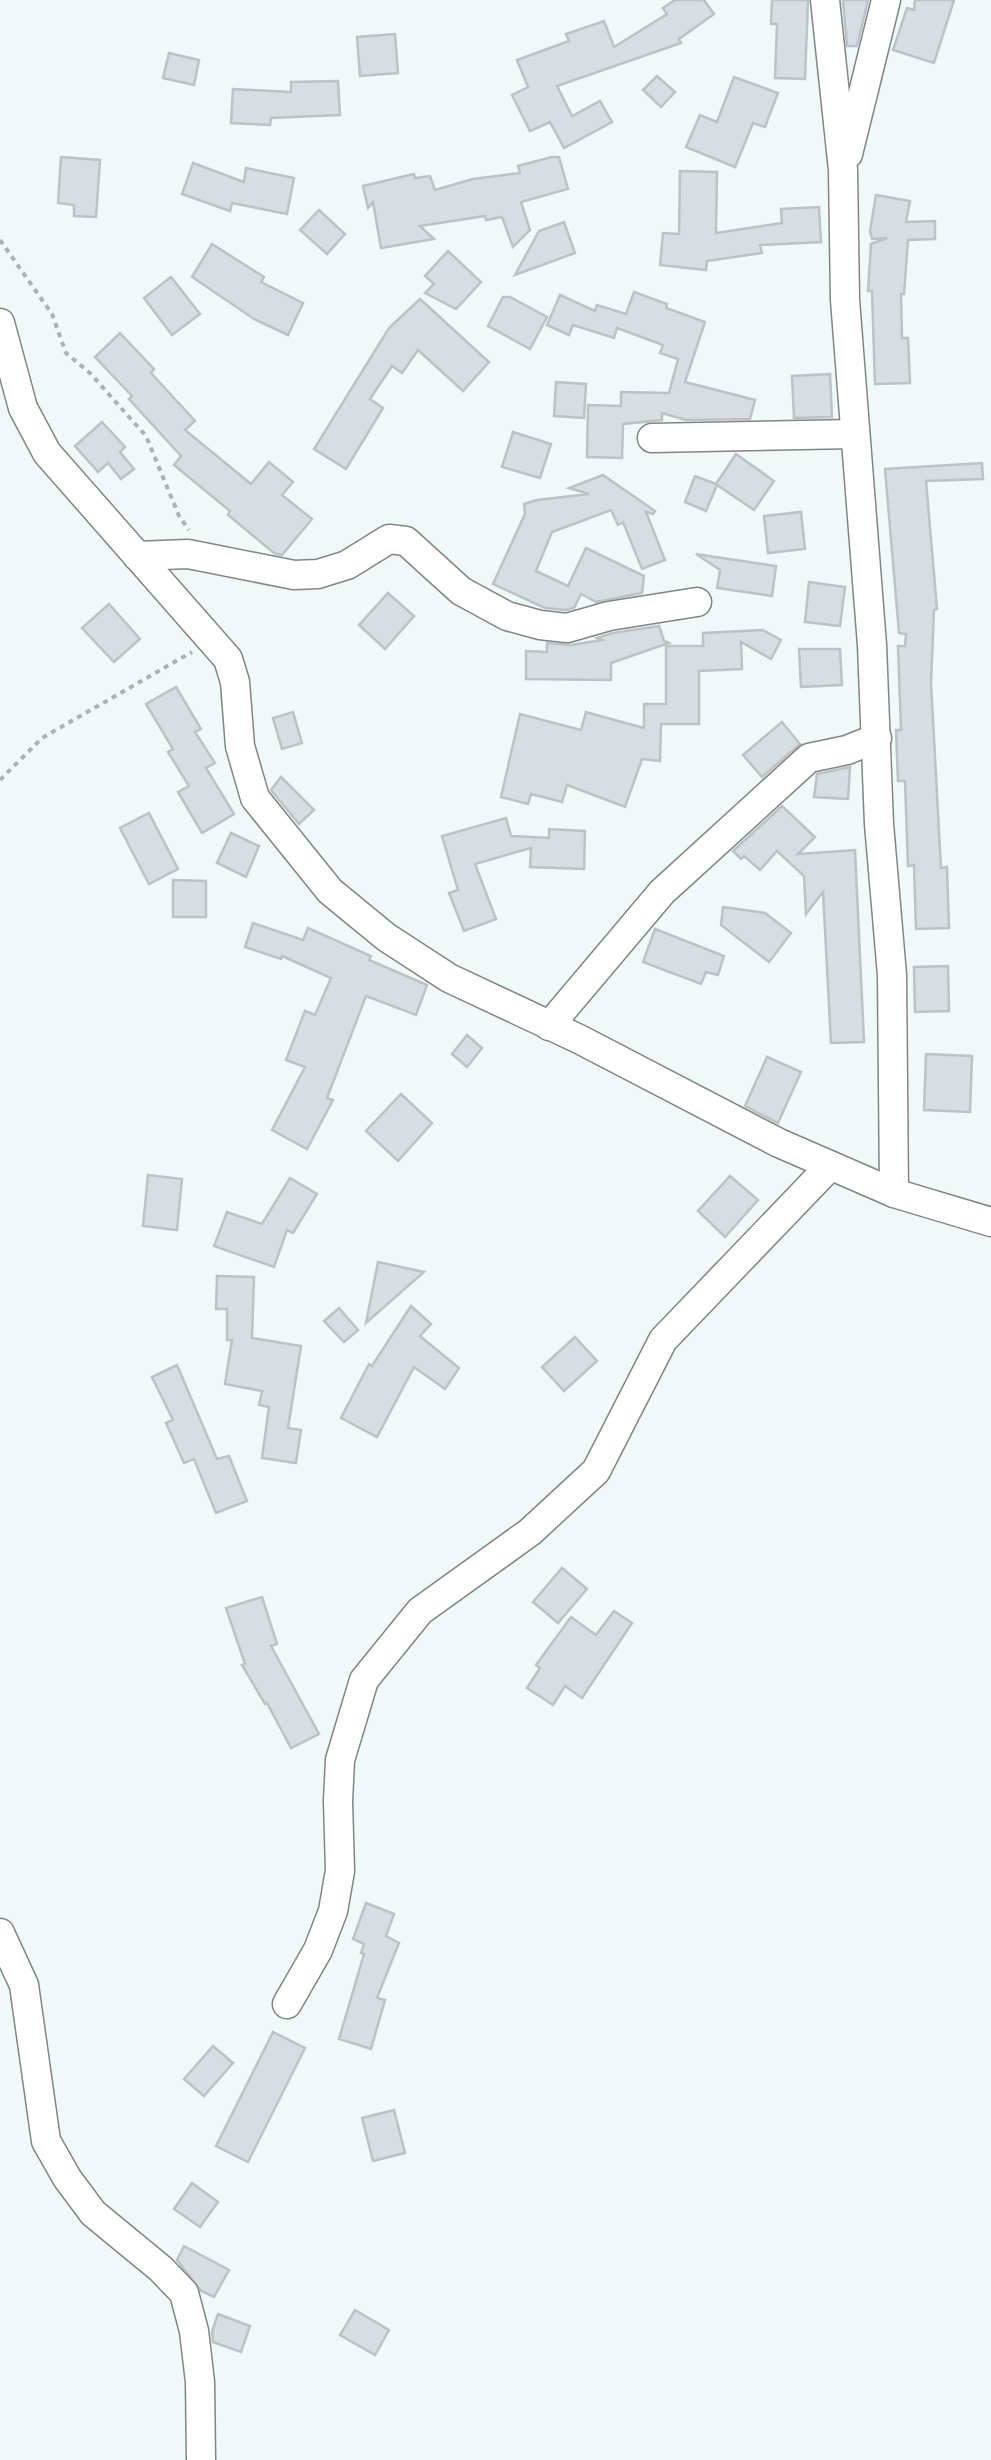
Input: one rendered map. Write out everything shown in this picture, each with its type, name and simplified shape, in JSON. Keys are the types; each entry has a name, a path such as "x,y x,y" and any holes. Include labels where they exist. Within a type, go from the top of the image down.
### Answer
{"street":[{"path":"825,0 843,170 845,300 878,738 895,1047 894,1193"},
{"path":"843,170 886,0"},
{"path":"0,322 23,408 48,453 228,660 235,682 240,746 255,798 330,891 418,959 734,1121 894,1193 991,1222"},
{"path":"652,438 854,434"},
{"path":"137,556 188,554 294,574 318,574 348,565 389,539 406,540 461,591 507,616 567,628 609,616 697,602"},
{"path":"550,1026 662,892 809,758 878,738"},
{"path":"287,2004 318,1950 333,1911 340,1872 340,1760 364,1680 420,1610 530,1532 596,1471 662,1340 830,1166"},
{"path":"0,1933 24,1986 46,2141 93,2213 161,2268 184,2293 194,2331 200,2382 200,2460"}],"path":[{"path":"0,240 59,325 66,353 90,373 146,436 179,516 191,533 188,554"},
{"path":"0,780 42,738 214,640"}],"building":[{"path":"675,0 704,0 714,14 679,39 681,43 557,86 572,116 600,101 612,122 564,148 550,122 530,131 512,95 528,87 517,60 569,41 566,34 604,21 614,47 667,14 663,8"},
{"path":"772,0 808,0 805,79 775,78 777,24 771,24"},
{"path":"843,0 868,0 857,46 847,46"},
{"path":"915,0 954,0 934,63 893,50 907,8 914,10"},
{"path":"395,34 398,73 360,76 357,37"},
{"path":"169,53 199,60 194,85 163,78"},
{"path":"657,76 675,92 661,107 643,90"},
{"path":"734,77 778,93 765,127 753,123 735,167 686,147 700,115 717,122"},
{"path":"338,81 340,115 271,118 270,125 231,123 233,89 291,92 291,82"},
{"path":"61,157 100,160 96,217 74,216 74,205 58,203"},
{"path":"559,157 568,189 521,202 530,230 513,247 502,217 486,220 485,216 420,226 434,239 381,248 373,202 368,208 363,186 414,174 415,178 430,176 435,190 473,179 520,173 518,166"},
{"path":"193,163 244,182 246,168 294,178 287,214 232,203 230,211 182,194"},
{"path":"680,171 717,172 716,233 782,223 781,209 819,207 821,242 760,245 762,253 707,261 706,270 660,265 663,233 679,234"},
{"path":"876,195 910,201 906,222 935,221 935,239 908,240 901,294 902,338 908,338 910,383 875,384 872,291 868,291 871,244 887,238 872,239"},
{"path":"319,210 345,234 327,254 300,230"},
{"path":"564,222 575,253 515,275 539,231"},
{"path":"212,244 264,277 261,282 303,303 288,335 254,319 192,277"},
{"path":"448,251 481,282 456,309 425,293 434,284 425,276"},
{"path":"171,277 200,314 172,335 144,298"},
{"path":"634,292 705,322 685,382 755,400 750,419 686,420 662,413 662,420 623,424 622,458 587,457 588,405 621,406 621,392 669,393 678,359 660,353 663,345 617,328 614,338 573,325 569,335 547,325 560,295 595,311 597,305 626,314"},
{"path":"503,297 547,317 530,349 488,326"},
{"path":"420,299 489,362 463,391 418,350 402,373 392,366 370,399 383,408 346,469 314,449 389,328"},
{"path":"120,333 195,421 185,430 251,484 269,462 293,482 282,495 312,519 282,555 274,553 228,515 230,511 174,465 181,456 95,357"},
{"path":"830,374 832,417 794,418 792,376"},
{"path":"556,382 586,384 584,418 554,416"},
{"path":"102,422 125,447 120,452 134,469 121,479 108,463 98,472 75,446"},
{"path":"513,432 551,444 540,478 502,467"},
{"path":"736,454 774,481 754,510 717,485 706,511 685,502 695,476 716,484"},
{"path":"982,463 983,479 926,481 937,609 931,683 941,868 947,867 949,928 916,929 914,865 908,866 905,781 898,781 896,730 901,730 898,646 905,646 906,634 899,633 885,469"},
{"path":"603,475 655,511 646,512 665,560 642,569 623,522 618,525 611,510 552,532 536,571 568,586 586,548 644,576 642,593 596,602 581,594 574,608 566,610 545,608 493,584 525,514 524,504 589,494 569,488"},
{"path":"801,512 805,549 768,553 764,516"},
{"path":"696,554 776,566 772,596 717,588 720,570"},
{"path":"809,582 845,587 840,626 805,622"},
{"path":"388,593 414,616 385,649 359,625"},
{"path":"109,604 140,639 114,662 82,628"},
{"path":"659,626 664,641 669,643 611,663 611,680 526,679 526,651 547,652 547,643 571,645"},
{"path":"763,630 781,640 771,659 741,642 742,669 699,671 699,724 661,724 660,761 642,759 625,807 567,785 562,802 531,794 528,804 501,797 520,714 581,730 586,712 644,728 644,704 666,704 666,646 703,646 703,633"},
{"path":"799,649 840,649 842,685 801,687"},
{"path":"176,687 201,729 195,732 215,763 206,768 234,814 202,833 178,792 189,786 168,752 173,749 146,704"},
{"path":"293,712 302,743 282,749 273,718"},
{"path":"782,722 800,744 762,777 743,755"},
{"path":"850,767 848,799 814,797 817,774"},
{"path":"281,777 314,810 299,824 271,790"},
{"path":"782,806 815,837 798,854 855,850 864,1042 831,1043 823,892 806,914 804,876 777,851 760,870 733,851"},
{"path":"149,813 178,869 149,884 120,828"},
{"path":"506,818 511,836 549,838 549,829 585,831 584,869 530,867 531,848 475,864 496,919 464,931 449,893 458,890 442,836"},
{"path":"231,833 259,846 246,877 217,863"},
{"path":"173,880 206,881 206,917 173,917"},
{"path":"723,907 765,913 791,933 769,962 721,925"},
{"path":"253,923 303,940 308,928 427,985 416,1015 366,996 327,1098 333,1100 307,1149 272,1130 305,1067 286,1060 305,1011 315,1015 331,978 282,956 281,959 245,947"},
{"path":"655,929 724,956 718,975 706,972 701,984 643,962"},
{"path":"948,966 949,1011 915,1012 914,967"},
{"path":"467,1035 482,1048 467,1067 452,1054"},
{"path":"926,1054 972,1056 970,1112 924,1110"},
{"path":"767,1057 801,1072 778,1123 745,1106"},
{"path":"401,1094 432,1123 398,1161 366,1131"},
{"path":"148,1175 182,1179 177,1230 143,1226"},
{"path":"730,1176 758,1200 725,1237 698,1211"},
{"path":"290,1178 317,1194 293,1233 287,1230 274,1267 214,1246 227,1212 262,1224"},
{"path":"378,1262 424,1272 366,1323"},
{"path":"217,1276 254,1277 252,1338 301,1346 288,1428 301,1430 296,1463 262,1458 269,1407 259,1405 262,1391 225,1384 232,1340 227,1340 227,1309 216,1309"},
{"path":"411,1306 431,1324 420,1336 459,1368 445,1389 414,1367 377,1437 341,1418 369,1364 372,1366"},
{"path":"339,1308 358,1330 344,1342 324,1321"},
{"path":"575,1337 597,1361 564,1391 542,1367"},
{"path":"177,1365 217,1459 229,1456 247,1501 216,1513 194,1459 184,1463 166,1423 173,1420 152,1377"},
{"path":"562,1568 587,1589 558,1623 533,1602"},
{"path":"262,1597 277,1644 271,1646 319,1734 291,1748 242,1665 245,1664 226,1608"},
{"path":"614,1611 632,1623 582,1698 565,1686 553,1705 527,1688 540,1668 536,1665 571,1617 596,1635"},
{"path":"366,1903 394,1914 386,1936 399,1943 377,1998 385,2000 371,2049 339,2039 364,1954 364,1944 353,1939"},
{"path":"273,2032 305,2048 248,2162 216,2146"},
{"path":"213,2046 233,2063 204,2096 184,2079"},
{"path":"394,2110 405,2153 373,2161 362,2118"},
{"path":"192,2183 218,2202 200,2227 174,2209"},
{"path":"184,2246 229,2270 214,2297 201,2291 177,2260"},
{"path":"355,2310 389,2330 375,2355 340,2335"},
{"path":"218,2314 250,2326 241,2352 213,2342"}]}
